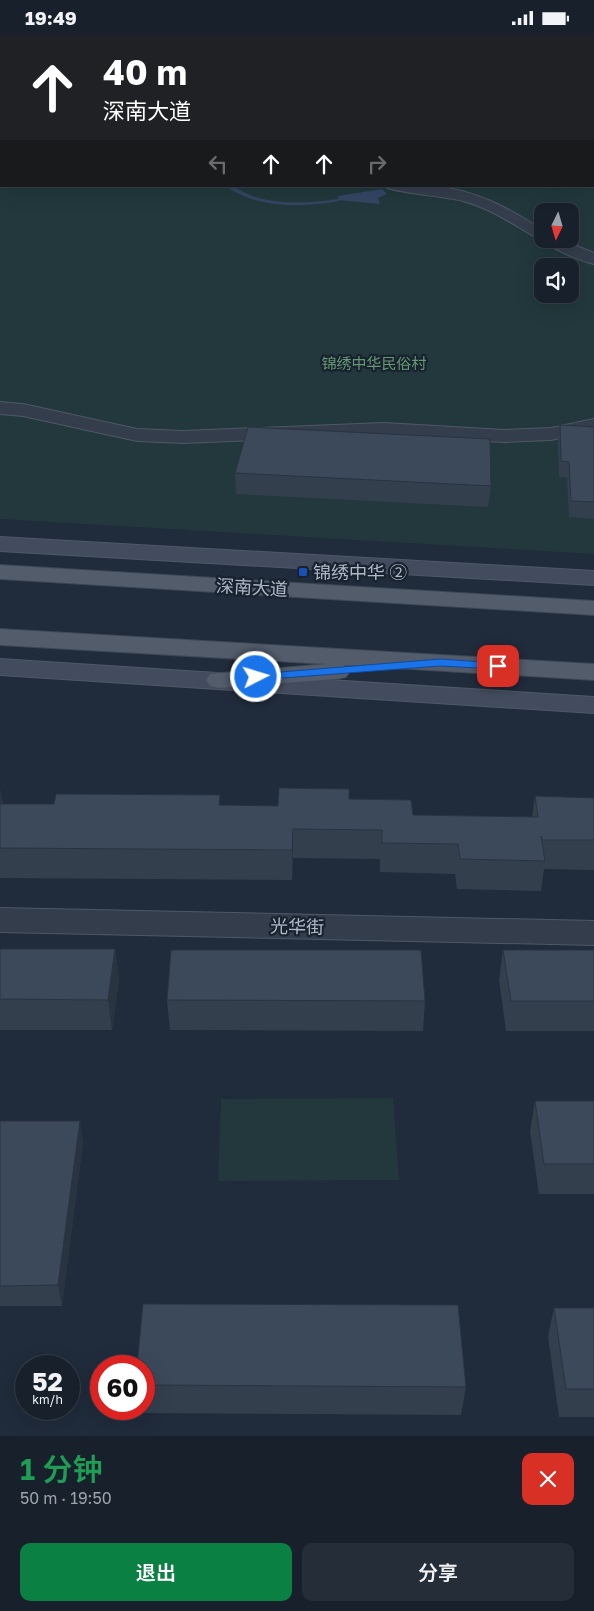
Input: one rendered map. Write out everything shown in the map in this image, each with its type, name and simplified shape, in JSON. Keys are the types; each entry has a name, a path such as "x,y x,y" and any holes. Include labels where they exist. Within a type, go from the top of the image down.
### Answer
{"main road":[{"path":"0,544 594,577"},
{"name":"深南大道","path":"0,572 594,608"},
{"path":"0,637 594,672"},
{"path":"219,680 440,662"},
{"path":"0,667 594,705"}],"street":[{"path":"399,187 447,193 472,200 510,214 534,231"},
{"path":"568,248 594,259"},
{"path":"0,408 33,412 137,435 183,437 384,429 514,436 551,434 594,425"},
{"name":"光华街","path":"0,920 594,933"}],"green space":[{"name":"锦绣中华民俗村","path":"0,187 594,187 594,554 0,519"},
{"path":"393,1098 399,1180 218,1181 221,1099"}],"water":[{"path":"382,189 387,194 378,198 380,204 338,200 338,196"}],"building":[{"path":"560,425 594,427 594,502 571,501 569,462 561,461"},
{"path":"248,427 490,439 491,486 235,473"},
{"path":"279,788 349,789 349,799 411,800 413,815 538,817 535,796 594,798 594,840 542,840 541,836 545,861 460,859 458,844 382,843 382,830 293,829 292,850 0,848 0,804 54,804 56,794 220,795 219,805 278,806"},
{"path":"0,949 115,949 108,1000 0,999"},
{"path":"171,950 421,950 425,1001 167,1000"},
{"path":"503,950 594,950 594,1001 511,1001"},
{"path":"535,1101 594,1101 594,1164 544,1164"},
{"path":"0,1121 80,1121 58,1285 0,1286"},
{"path":"143,1304 458,1305 466,1387 155,1385 155,1355 138,1355"},
{"path":"554,1308 594,1308 594,1389 566,1389"}],"waterway":[{"path":"230,187 252,198 281,203 296,204 338,200"}],"place":[{"name":"锦绣中华 ②","path":"303,572"}],"route":[{"path":"256,677 440,662 498,666"}]}
